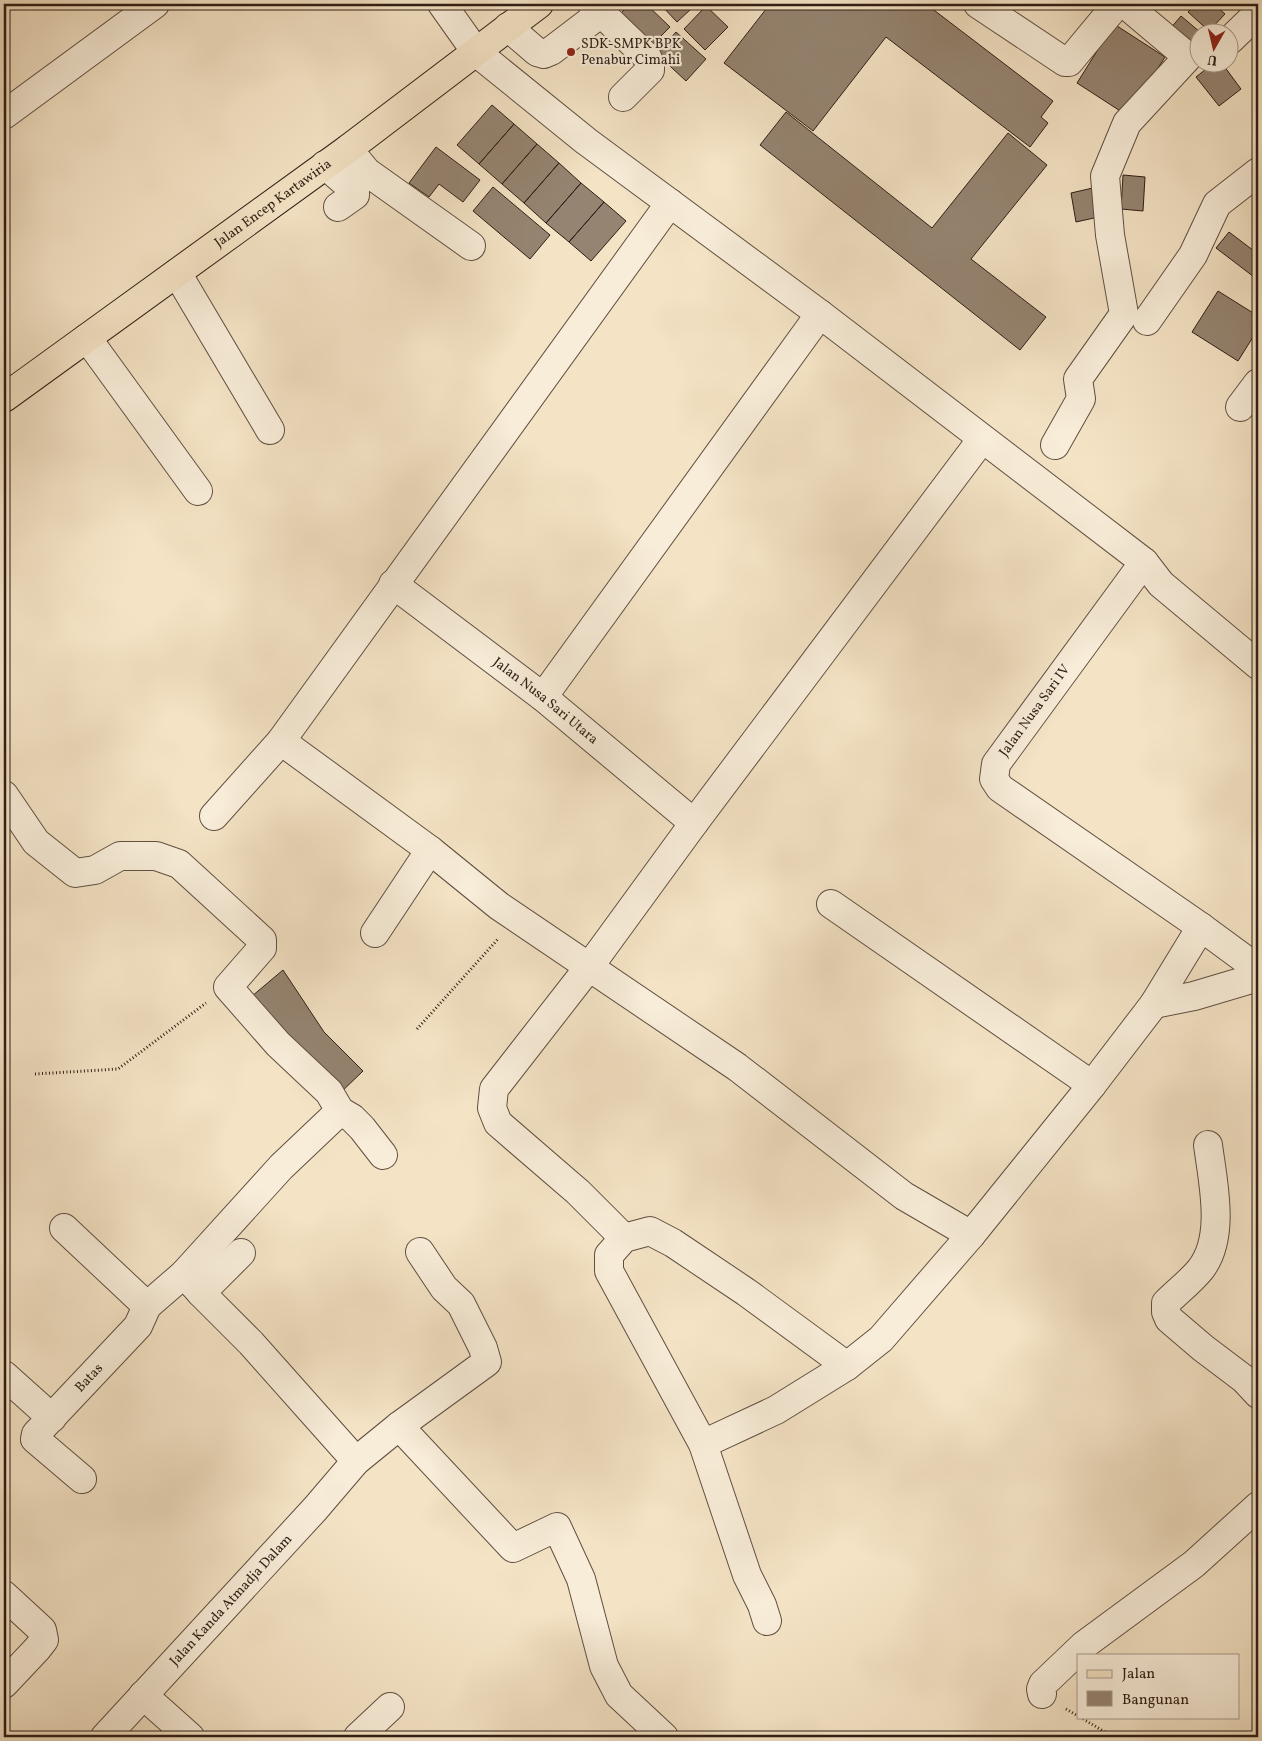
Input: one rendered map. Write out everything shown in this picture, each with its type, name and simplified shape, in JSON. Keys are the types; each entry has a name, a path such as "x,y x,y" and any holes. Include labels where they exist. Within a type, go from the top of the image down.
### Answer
{"main road":[{"name":"Jalan Encep Kartawiria","path":"4,398 348,149 539,4"}],"street":[{"path":"4,115 155,4"},
{"path":"442,4 476,52 586,141 820,314 1144,562 1161,584 1258,664"},
{"path":"978,4 1065,62 1069,62 1116,4"},
{"path":"1125,4 1190,50"},
{"path":"508,28 537,52 544,54 551,51 596,8 647,57 650,64 650,70 623,96"},
{"path":"1240,30 1258,13"},
{"path":"1055,445 1081,399 1078,379 1124,314 1110,235 1104,176 1127,123 1190,57"},
{"path":"348,149 368,172 471,246"},
{"path":"325,165 356,191 355,195 338,207"},
{"path":"1147,321 1193,255 1217,204 1258,172"},
{"path":"214,816 281,741 670,203"},
{"path":"177,273 270,430"},
{"path":"542,697 820,314"},
{"path":"87,338 198,491"},
{"path":"1240,407 1258,383"},
{"path":"624,1238 578,1192 498,1123 492,1108 494,1089 588,967 982,439"},
{"name":"Jalan Nusa Sari IV","path":"1144,562 996,764 994,778 1000,788 1201,927 1258,969"},
{"name":"Jalan Nusa Sari Utara","path":"393,584 542,697 694,823"},
{"path":"281,741 430,850 499,906 737,1067 904,1196 972,1235"},
{"path":"4,795 36,842 75,873 95,870 120,856 156,856 179,864 262,940 262,948 228,986 278,1044 329,1092 340,1111 352,1118 384,1155"},
{"path":"375,933 430,850"},
{"path":"831,904 1092,1085"},
{"path":"703,1444 776,1410 847,1366 881,1339 972,1235 1092,1085 1154,1004 1201,927"},
{"path":"1154,1004 1194,996 1258,976"},
{"path":"192,1284 269,1180 340,1111"},
{"path":"1208,1146 1216,1206 1214,1235 1208,1256 1200,1270 1166,1303 1166,1312 1169,1319 1244,1379 1258,1394"},
{"path":"64,1228 147,1306"},
{"path":"767,1621 762,1605 747,1575 703,1444 608,1271 609,1256 624,1238 650,1231 673,1243 746,1292 847,1366"},
{"name":"Jalan Kanda Atmadja Dalam","path":"105,1737 315,1509 356,1461 399,1426 487,1362 483,1348 461,1304 444,1288 420,1252"},
{"path":"192,1284 241,1253"},
{"path":"192,1284 251,1343 356,1461"},
{"name":"Batas","path":"82,1479 36,1439 36,1434 138,1326 147,1306 192,1284"},
{"path":"4,1375 52,1418"},
{"path":"399,1426 513,1548 557,1527 580,1579 604,1666 619,1695 664,1737"},
{"path":"1042,1694 1043,1684 1084,1645 1194,1564 1258,1506"},
{"path":"4,1595 42,1630 44,1640 38,1649 4,1684"},
{"path":"143,1695 190,1737"}],"path":[{"path":"417,1029 516,918"},
{"path":"36,1074 118,1069 228,986"},
{"path":"1082,1718 1113,1737"}],"building":[{"path":"630,4 646,4 670,27 653,44 621,13"},
{"path":"660,4 686,4 691,9 677,22"},
{"path":"692,4 705,4 697,10"},
{"path":"770,4 926,4 1053,101 1041,117 1048,123 1030,147 886,37 813,131 724,63"},
{"path":"1196,4 1214,4 1225,14 1217,22 1199,22 1188,12"},
{"path":"706,6 728,27 705,50 684,29"},
{"path":"1181,16 1190,24 1189,47 1169,30"},
{"path":"1114,24 1165,57 1128,116 1077,83"},
{"path":"676,32 706,59 686,81 657,54"},
{"path":"1202,72 1228,72 1241,89 1219,106 1196,77"},
{"path":"492,105 514,124 479,164 457,145"},
{"path":"786,112 932,228 1008,133 1047,165 971,259 1046,317 1020,350 760,145"},
{"path":"514,124 537,144 502,184 479,164"},
{"path":"537,144 559,163 524,203 502,184"},
{"path":"436,147 480,180 463,202 439,184 429,197 409,183"},
{"path":"559,163 581,183 546,223 524,203"},
{"path":"1123,175 1145,177 1143,211 1121,209"},
{"path":"581,183 604,202 569,242 546,223"},
{"path":"493,187 550,235 530,259 473,211"},
{"path":"1097,187 1103,216 1076,222 1071,193"},
{"path":"604,202 626,221 591,261 569,242"},
{"path":"1229,232 1258,254 1258,280 1216,248"},
{"path":"1218,291 1258,316 1258,329 1238,361 1192,332"},
{"path":"283,970 324,1032 363,1071 337,1096 245,1002"}],"place":[{"name":"SDK-SMPK BPK Penabur Cimahi","path":"571,52"}]}
